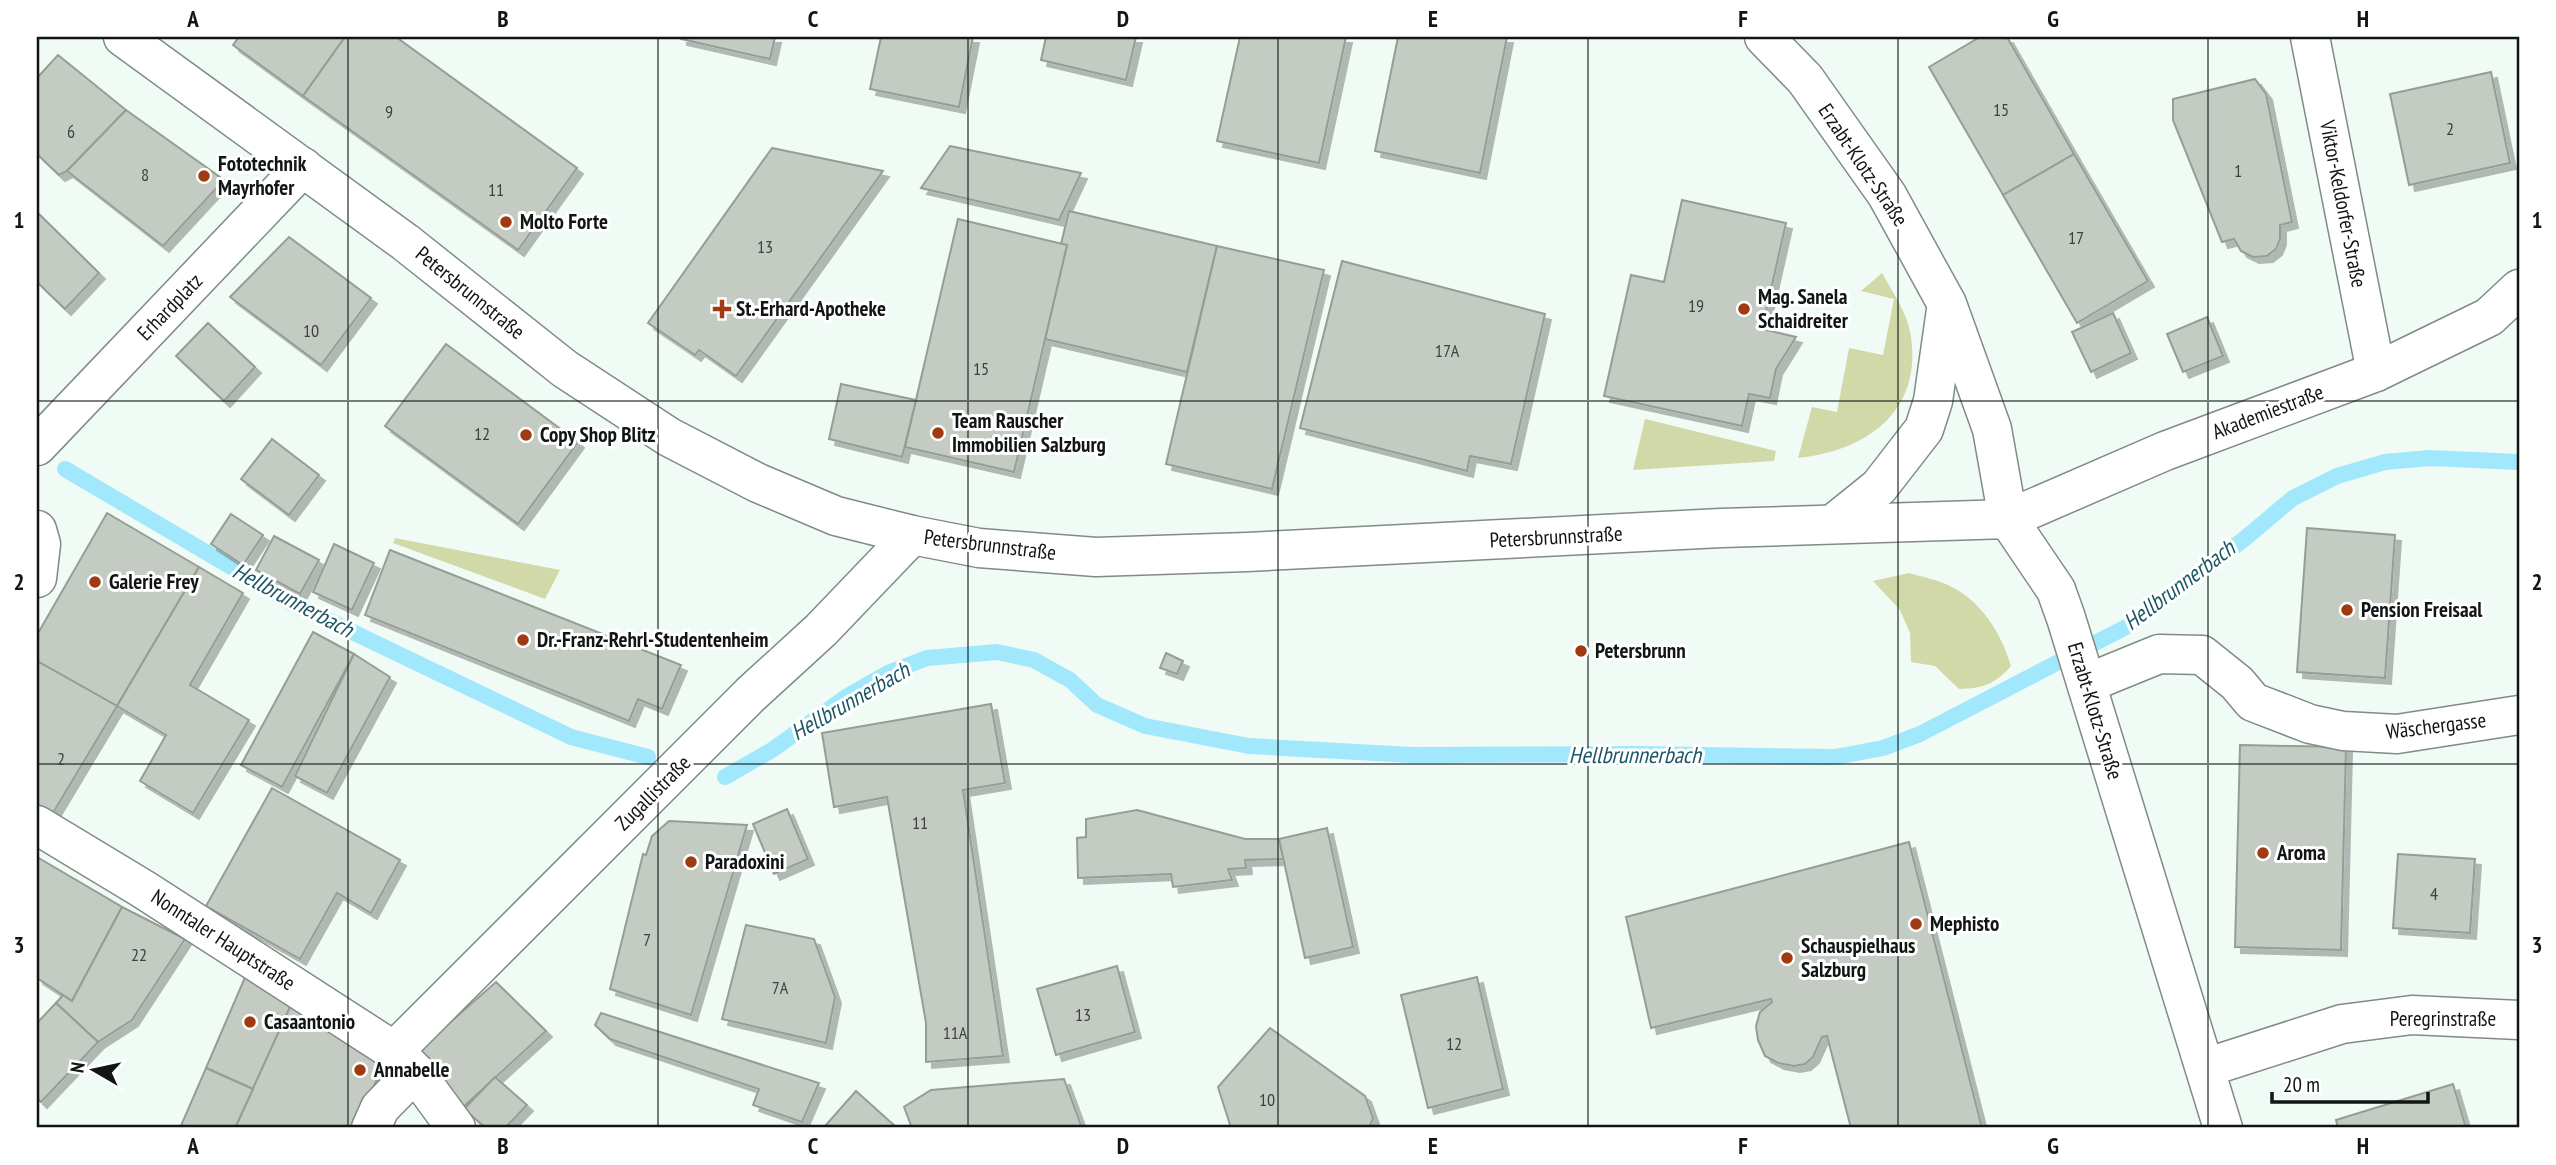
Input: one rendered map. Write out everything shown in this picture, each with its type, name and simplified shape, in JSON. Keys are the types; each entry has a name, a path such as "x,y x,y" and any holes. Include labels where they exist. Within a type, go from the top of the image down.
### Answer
{"street":[{"name":"Petersbrunnstraße","path":"123,37 405,242 565,369 669,437 758,483 836,516 979,548 1096,557 1721,528 2008,519"},
{"name":"Erzabt-Klotz-Straße","path":"1764,37 1805,79 1887,195 1947,304 1992,429 2008,519 2056,590 2088,683 2223,1128"},
{"name":"Viktor-Keldorfer-Straße","path":"2310,37 2376,372"},
{"name":"Erhardplatz","path":"37,446 303,167"},
{"name":"Akademiestraße","path":"2008,519 2165,452 2376,372 2489,317 2519,289"},
{"path":"1833,524 1880,487 1924,429 1933,401 1947,304"},
{"path":"37,530 41,544 37,578"},
{"name":"Zugallistraße","path":"371,1128 404,1062 751,694 821,630 912,535"},
{"name":"Wäschergasse","path":"2088,683 2159,654 2202,655 2237,683 2253,702 2300,721 2343,732 2397,734 2519,715"},
{"name":"Nonntaler Hauptstraße","path":"37,825 143,889 404,1062 456,1128"},
{"name":"Peregrinstraße","path":"2205,1068 2342,1024 2412,1015 2519,1020"}],"green space":[{"path":"1882,273 1909,328 1912,363 1908,387 1898,406 1884,423 1867,436 1846,447 1798,458 1812,407 1837,412 1849,348 1883,355 1894,299 1861,291"},
{"path":"1645,419 1776,451 1774,461 1633,470"},
{"path":"395,538 560,570 545,599 393,543"},
{"path":"1909,573 1952,587 1973,601 1996,631 2011,666 1988,684 1959,689 1935,666 1911,662 1910,633 1900,610 1873,581"}],"building":[{"path":"239,37 345,37 303,96 233,45"},
{"path":"345,37 396,37 577,168 518,250 303,96"},
{"path":"681,37 775,37 770,59"},
{"path":"881,37 973,37 959,107 870,89"},
{"path":"1046,37 1136,37 1126,80 1041,60"},
{"path":"1240,37 1346,37 1319,163 1217,141"},
{"path":"1398,37 1507,37 1480,173 1375,151"},
{"path":"1980,37 2007,37 2074,154 2003,195 1929,67"},
{"path":"58,55 126,110 67,171 59,175 37,154 37,78"},
{"path":"2491,72 2510,163 2409,185 2390,94"},
{"path":"2255,79 2266,94 2292,222 2280,225 2280,239 2276,249 2267,256 2253,257 2241,251 2234,239 2222,242 2173,120 2173,99"},
{"path":"126,110 224,180 163,246 67,171"},
{"path":"950,146 1081,173 1059,220 921,188"},
{"path":"772,148 883,171 736,376 699,350 695,355 648,323"},
{"path":"2074,154 2148,281 2077,323 2003,195"},
{"path":"1682,200 1786,223 1762,329 1796,337 1776,369 1770,398 1749,394 1742,426 1604,396 1631,275 1664,282"},
{"path":"1069,211 1217,246 1187,372 1045,339 1067,245 1061,244"},
{"path":"37,212 99,273 65,309 37,282"},
{"path":"958,219 1067,245 1014,472 905,447"},
{"path":"289,237 371,298 321,365 230,297"},
{"path":"1217,246 1324,270 1272,489 1166,464"},
{"path":"1342,261 1545,314 1511,464 1470,456 1467,471 1300,428"},
{"path":"2113,313 2131,353 2091,372 2072,332"},
{"path":"2207,317 2223,356 2183,372 2167,334"},
{"path":"208,323 255,367 224,401 176,356"},
{"path":"446,344 578,442 518,524 385,426"},
{"path":"841,384 916,400 902,457 829,439"},
{"path":"272,439 319,475 289,515 241,479"},
{"path":"107,513 199,567 117,706 37,661 37,635"},
{"path":"231,514 263,535 243,565 211,544"},
{"path":"2307,528 2395,535 2385,678 2297,672"},
{"path":"274,536 319,560 300,594 256,570"},
{"path":"334,544 374,563 352,610 313,592"},
{"name":"Dr.-Franz-Rehrl-Studentenheim","path":"390,550 681,665 662,709 638,699 629,721 365,615"},
{"path":"199,567 243,593 190,685 249,720 193,813 140,781 166,735 117,706"},
{"path":"313,632 354,654 282,787 241,765"},
{"path":"1166,653 1183,661 1177,674 1160,668"},
{"path":"354,654 390,677 327,793 295,776"},
{"path":"37,661 117,706 50,818 37,811"},
{"path":"991,704 1005,783 963,790 1003,1056 926,1062 926,1023 887,797 834,807 822,733"},
{"path":"2240,745 2346,747 2341,950 2235,947"},
{"path":"272,788 400,860 371,913 337,893 300,959 206,906"},
{"path":"787,809 808,859 774,874 753,824"},
{"path":"1137,810 1245,839 1279,839 1284,859 1245,860 1246,868 1228,869 1232,880 1173,887 1171,874 1078,878 1077,838 1086,837 1086,819"},
{"path":"669,821 747,825 691,1015 610,989 643,854 646,855 652,836"},
{"path":"1327,828 1353,947 1305,958 1279,839"},
{"name":"Schauspielhaus Salzburg","path":"1909,842 1982,1128 1851,1128 1827,1036 1822,1037 1813,1057 1805,1064 1794,1066 1778,1063 1765,1056 1758,1040 1756,1026 1760,1012 1772,1002 1771,999 1651,1028 1626,917"},
{"path":"2398,854 2475,859 2470,933 2393,928"},
{"path":"37,857 122,907 72,1001 37,978"},
{"path":"122,907 185,939 132,1020 98,1042 56,1003 63,995 72,1001"},
{"path":"746,925 814,939 835,997 826,1043 722,1019"},
{"path":"1117,966 1135,1032 1056,1055 1037,989"},
{"path":"246,975 291,1005 253,1089 206,1068"},
{"path":"1477,977 1503,1089 1428,1108 1401,995"},
{"path":"496,982 546,1031 462,1108 415,1053"},
{"path":"56,1003 98,1042 41,1102 37,1098 37,1023"},
{"path":"291,1005 383,1067 354,1128 235,1128"},
{"path":"601,1013 819,1083 802,1122 753,1105 759,1089 610,1039 595,1025"},
{"path":"1270,1028 1365,1096 1373,1118 1369,1128 1231,1128 1218,1087"},
{"path":"206,1068 253,1089 235,1128 180,1128"},
{"path":"495,1077 527,1105 505,1128 486,1128 464,1109"},
{"path":"1064,1079 1082,1128 912,1128 904,1107 931,1090"},
{"path":"2453,1084 2466,1128 2338,1128 2336,1120"},
{"path":"856,1091 895,1126 825,1126"}],"waterway":[{"name":"Hellbrunnerbach","path":"725,777 772,750 846,697 888,673 927,658 997,652 1034,660 1070,680 1097,705 1145,726 1249,746 1412,755 1835,757 1883,748 1920,734 2128,626 2243,540 2293,498 2337,476 2385,462 2430,458 2519,462"},
{"name":"Hellbrunnerbach","path":"65,469 292,603 571,737 648,757"}],"place":[{"name":"Fototechnik Mayrhofer","path":"204,176"},
{"name":"Molto Forte","path":"506,222"},
{"name":"St.-Erhard-Apotheke","path":"722,309"},
{"name":"Mag. Sanela Schaidreiter","path":"1744,309"},
{"name":"Team Rauscher Immobilien Salzburg","path":"938,433"},
{"name":"Copy Shop Blitz","path":"526,435"},
{"name":"Galerie Frey","path":"95,582"},
{"name":"Pension Freisaal","path":"2347,610"},
{"name":"Dr.-Franz-Rehrl-Studentenheim","path":"523,640"},
{"name":"Petersbrunn","path":"1581,651"},
{"name":"Aroma","path":"2263,853"},
{"name":"Paradoxini","path":"691,862"},
{"name":"Mephisto","path":"1916,924"},
{"name":"Schauspielhaus Salzburg","path":"1787,958"},
{"name":"Casaantonio","path":"250,1022"},
{"name":"Annabelle","path":"360,1070"}]}
